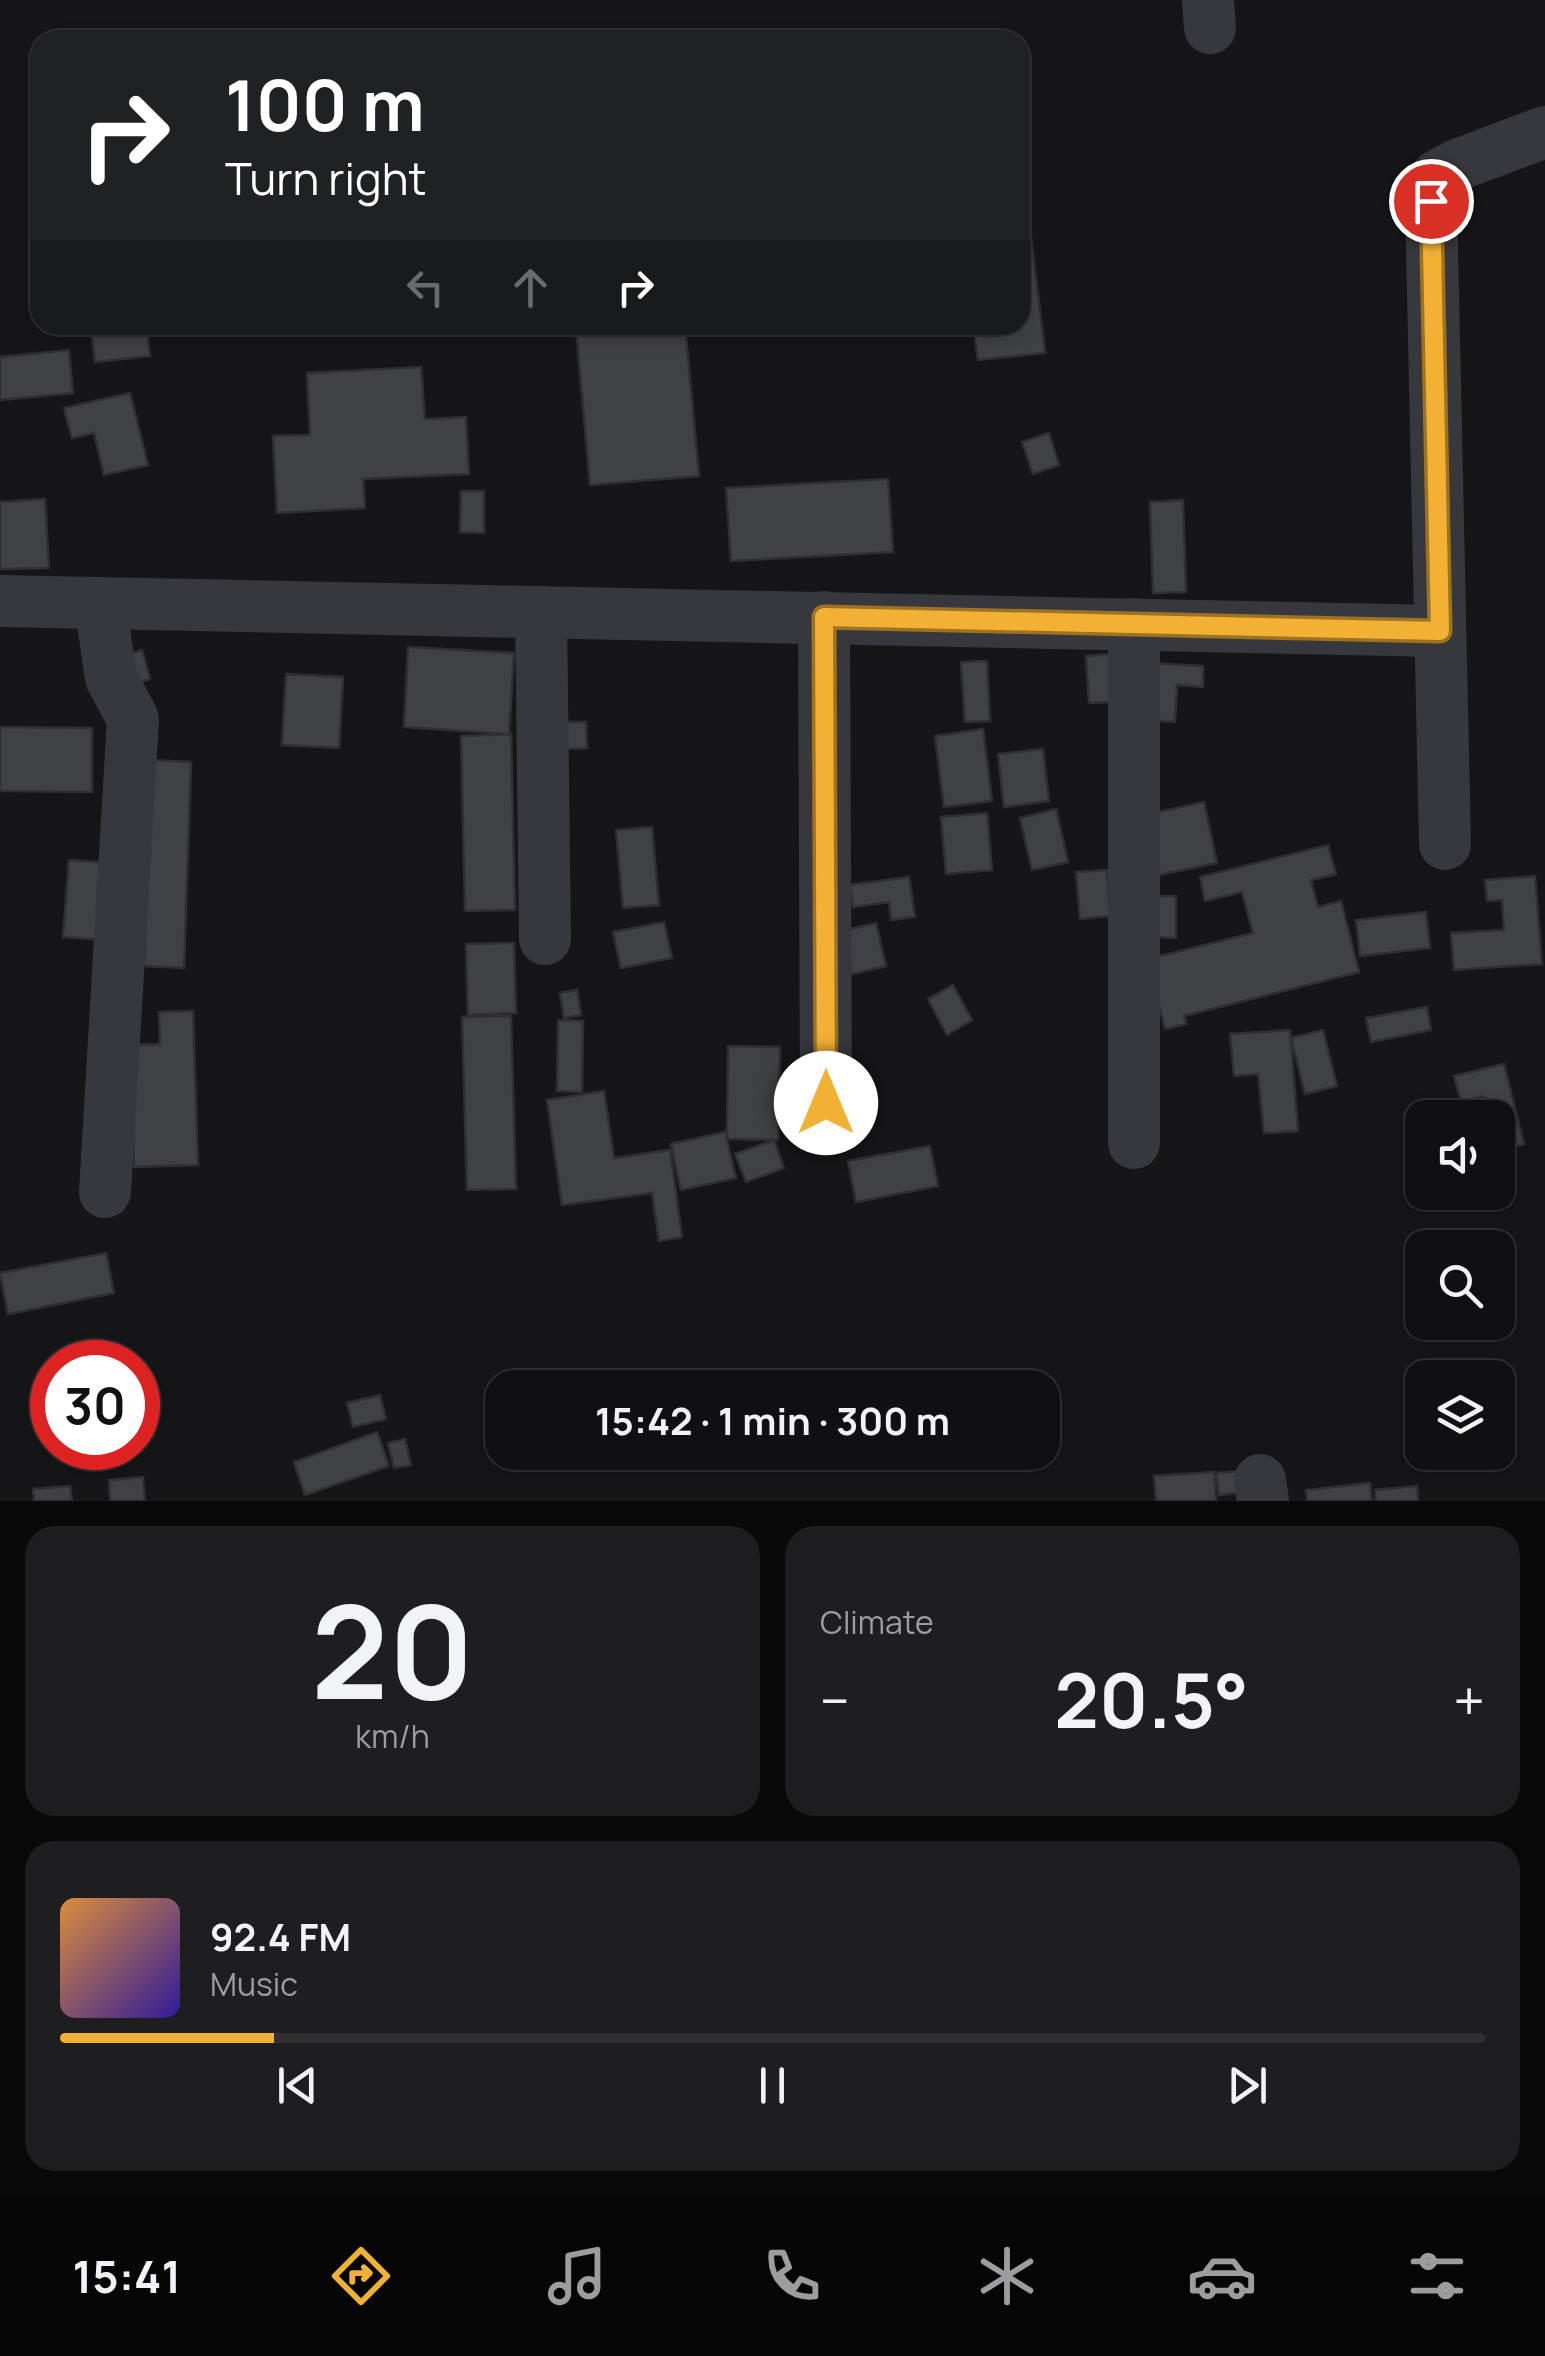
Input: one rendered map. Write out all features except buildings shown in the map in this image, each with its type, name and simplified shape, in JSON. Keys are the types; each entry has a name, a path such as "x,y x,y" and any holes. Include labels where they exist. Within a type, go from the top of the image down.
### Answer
{"street":[{"path":"1445,844 1431,201 1437,176 1457,164 1545,132"},
{"path":"0,601 1440,631"},
{"path":"100,603 111,678 133,719 105,1192"},
{"path":"541,612 546,940"},
{"path":"824,617 826,1103"},
{"path":"1134,624 1134,1143"}],"route":[{"path":"826,1103 824,617 1440,631 1431,201"}]}
